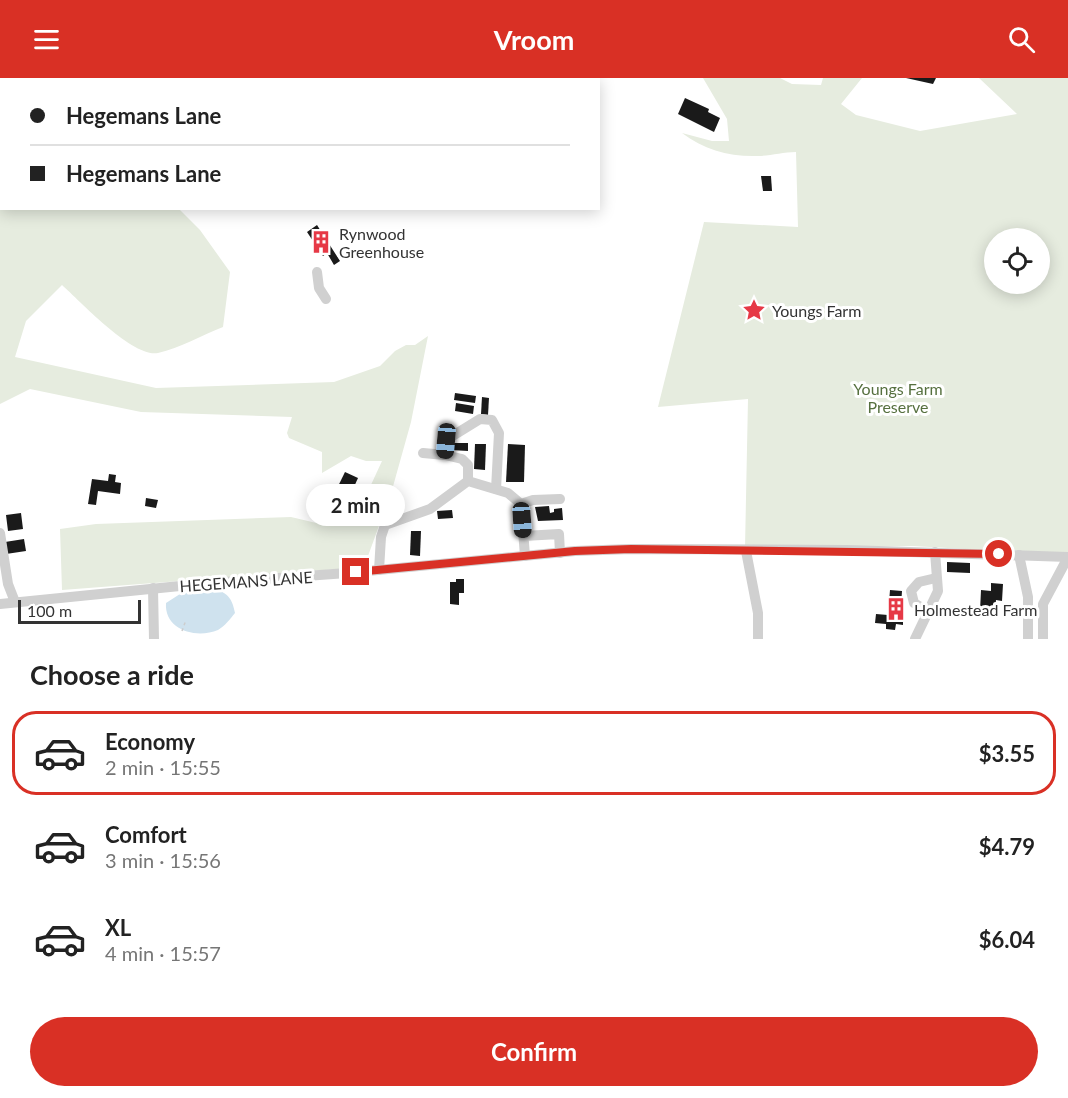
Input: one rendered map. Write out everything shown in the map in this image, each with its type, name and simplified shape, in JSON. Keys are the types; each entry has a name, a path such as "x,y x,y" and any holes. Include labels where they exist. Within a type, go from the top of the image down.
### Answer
{"street":[{"path":"317,272 319,288 326,299"},
{"path":"445,455 446,441 480,419 492,420 499,433 496,489"},
{"path":"423,453 462,459 468,465 468,481"},
{"path":"468,481 508,492 521,504 525,556"},
{"path":"379,570 381,537 386,525 430,508 468,481"},
{"path":"521,504 533,500 561,499"},
{"path":"0,533 8,584 15,602"},
{"path":"524,536 559,534 560,552"},
{"name":"HEGEMANS LANE","path":"0,604 560,552 631,549 935,552 1068,557"},
{"path":"746,551 758,613 758,639"},
{"path":"915,639 938,591 935,552"},
{"path":"1019,555 1028,597 1029,639"},
{"path":"1043,639 1043,604 1068,557"},
{"path":"930,609 918,606 911,598 911,591 919,582 936,578"},
{"path":"153,588 154,639"}],"path":[{"path":"182,631 186,620"}],"green space":[{"name":"Youngs Farm Preserve","path":"703,78 780,78 792,84 821,85 823,78 862,78 841,104 856,115 920,131 1017,114 979,78 1068,78 1068,555 913,546 745,548 748,399 658,407 704,222 798,227 796,152 758,156 727,154 699,144 682,133 712,141 729,141 727,119"},
{"path":"0,210 180,210 200,230 230,272 223,327 174,348 158,353 147,352 135,347 108,327 62,285 26,321 15,357 156,388 334,382 380,366 395,351 406,345 415,345 428,336 411,422 392,490 364,567 62,590 60,529 96,524 291,517 329,526 346,519 370,487 382,461 366,461 351,456 322,473 322,452 289,438 287,433 292,417 141,412 30,389 0,404"}],"water":[{"path":"208,589 227,595 232,602 235,613 223,626 209,633 191,633 176,626 170,620 166,603 180,594"}],"building":[{"path":"906,78 936,78 933,84"},
{"path":"685,98 709,109 708,112 720,118 714,132 678,114"},
{"path":"761,176 771,176 772,191 763,191"},
{"name":"Rynwood Greenhouse","path":"317,225 340,261 334,265 327,253 323,256 307,232"},
{"path":"455,393 476,396 475,403 454,400"},
{"path":"482,397 489,398 488,415 481,414"},
{"path":"456,403 474,406 473,414 455,411"},
{"path":"451,443 468,443 468,451 451,450"},
{"path":"475,444 486,444 485,470 474,469"},
{"path":"508,444 525,445 524,482 506,482"},
{"path":"345,472 358,478 339,520 325,513"},
{"path":"109,474 116,475 115,482 121,483 120,494 98,491 96,505 88,504 92,479 108,481"},
{"path":"146,498 158,500 156,508 145,506"},
{"path":"549,506 550,513 554,512 554,509 562,508 563,520 538,521 535,507"},
{"path":"452,510 453,518 438,519 437,511"},
{"path":"21,513 23,529 8,531 6,515"},
{"path":"411,531 421,531 420,556 410,555"},
{"path":"24,539 26,551 6,554 5,542"},
{"path":"947,562 970,563 970,573 947,572"},
{"path":"456,579 464,579 464,593 459,593 459,605 450,604 450,582 456,582"},
{"path":"991,583 1003,584 1002,601 996,600 995,612 980,611 981,590 991,591"},
{"name":"Holmestead Farm","path":"890,590 902,591 901,606 905,606 904,612 897,612 896,618 903,619 903,625 896,624 895,630 886,629 886,624 875,623 876,614 888,615"}],"place":[{"name":"Rynwood Greenhouse","path":"321,242"},
{"name":"Youngs Farm","path":"754,310"},
{"name":"Holmestead Farm","path":"896,609"}],"route":[{"path":"356,572 575,551 631,549 847,550 999,554"}]}
